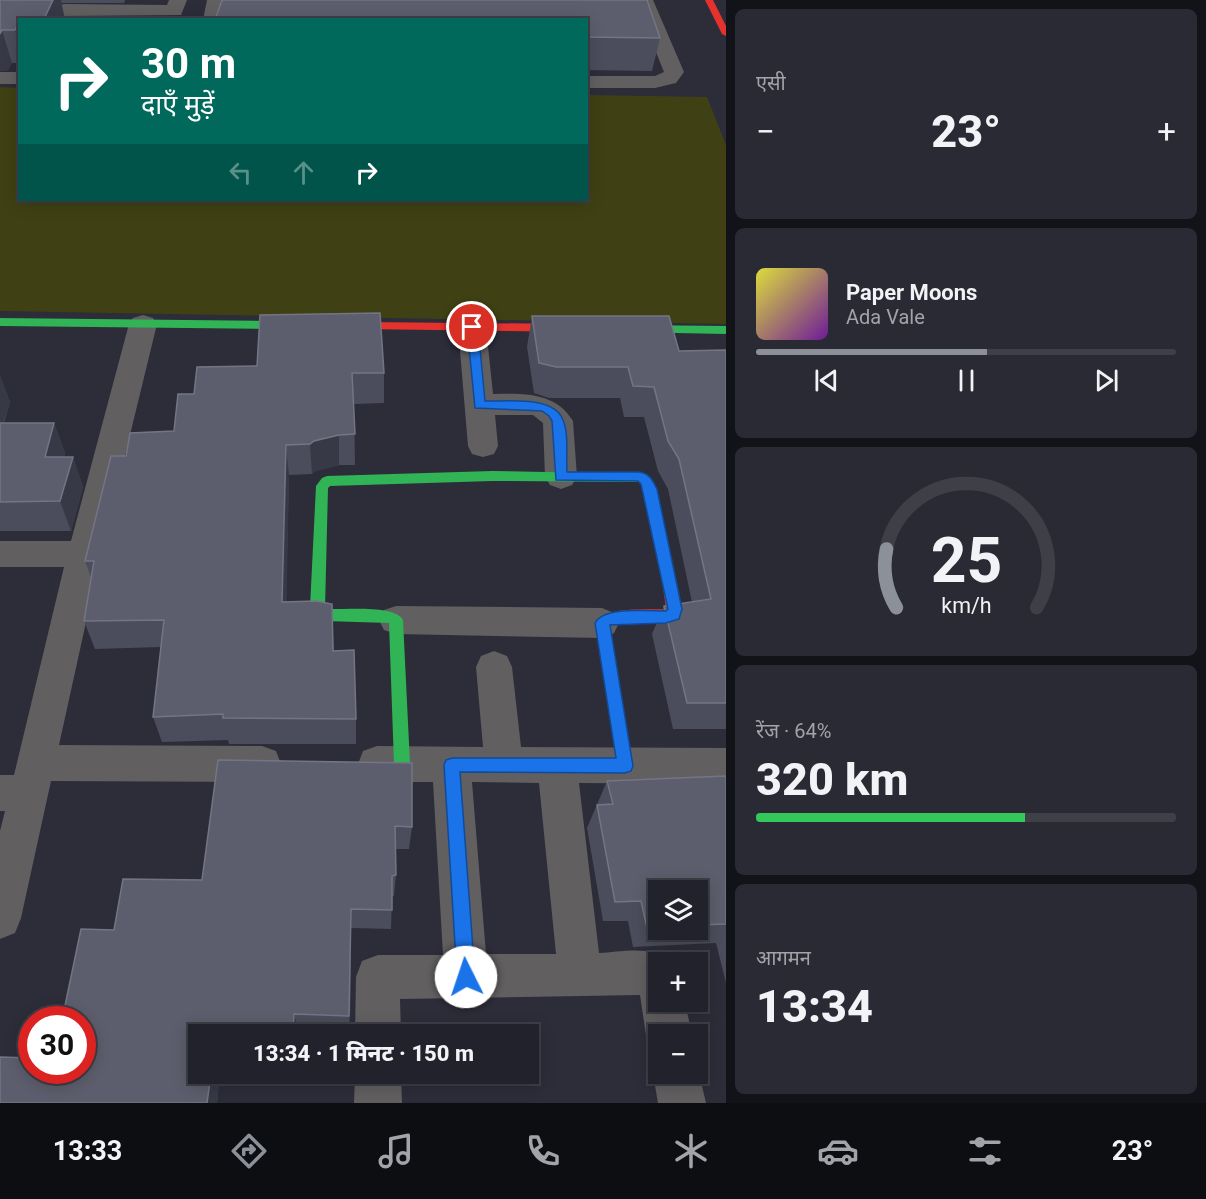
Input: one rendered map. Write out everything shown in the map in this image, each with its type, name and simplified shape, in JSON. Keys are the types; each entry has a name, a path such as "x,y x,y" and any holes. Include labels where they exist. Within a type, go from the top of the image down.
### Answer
{"street":[{"path":"63,13 174,11 178,0"},
{"path":"212,18 216,0"},
{"path":"588,82 656,82 667,80 672,75 674,72 645,0"},
{"path":"709,0 726,34"},
{"path":"0,78 18,78"},
{"path":"0,322 588,328"},
{"path":"0,918 22,783 143,324"},
{"path":"472,327 483,446"},
{"path":"611,329 726,330"},
{"path":"479,405 544,407 554,413 558,421 561,477"},
{"path":"643,477 650,489 674,601 674,615 609,618 602,623 396,620 390,616 325,615 320,613 317,607 322,486 327,481 340,479 643,477"},
{"path":"0,554 84,554"},
{"path":"396,620 402,764"},
{"path":"602,623 625,766"},
{"path":"494,668 504,765"},
{"path":"22,783 296,764"},
{"path":"343,764 726,766"},
{"path":"452,765 466,977"},
{"path":"556,765 580,976"},
{"path":"378,1024 378,977 580,976 648,973"},
{"path":"378,1084 378,1103"},
{"path":"678,1084 682,1103"}],"shaded area":[{"path":"0,87 18,88 18,201 588,201 588,95 707,97 726,145 726,324 0,311"}],"building":[{"path":"0,0 53,0 44,18 18,18 15,30 2,30 0,34"},
{"path":"222,0 647,0 660,38 588,37 588,18 216,18"},
{"path":"380,313 384,373 352,373 355,434 339,435 310,444 286,445 282,602 316,601 332,604 333,651 354,650 356,719 223,718 223,714 153,717 164,620 84,621 94,561 85,561 111,456 126,456 130,433 174,431 178,394 194,394 197,367 257,366 260,315"},
{"path":"532,316 669,316 679,351 726,350 726,703 687,703 664,606 711,599 679,459 668,441 654,387 633,386 628,367 556,367 539,363"},
{"path":"0,423 54,423 45,457 73,457 60,501 0,502"},
{"path":"218,760 412,763 412,827 395,826 396,875 392,876 392,910 351,909 349,1016 294,1014 294,1024 188,1024 188,1084 210,1084 207,1103 0,1103 0,1057 18,1058 18,1084 96,1084 96,1006 65,1006 81,929 114,930 123,879 202,880"},
{"path":"726,776 726,924 708,925 708,880 648,880 648,928 641,901 615,902 597,805 613,804 607,781"}],"traffic: fast":[{"path":"0,322 364,326"},
{"path":"629,329 726,330"},
{"path":"402,764 396,620 389,616 325,615 320,613 317,607 322,486 327,481 492,476 643,477 650,489 670,587"}],"traffic: jam":[{"path":"709,0 726,34"},
{"path":"364,326 574,328"},
{"path":"625,766 602,623 609,618 674,615 670,587"}],"route":[{"path":"466,977 452,765 625,766 602,623 609,618 666,617 674,615 675,609 650,489 646,481 643,477 638,476 561,477 558,421 554,413 544,407 479,405 472,327"}]}
